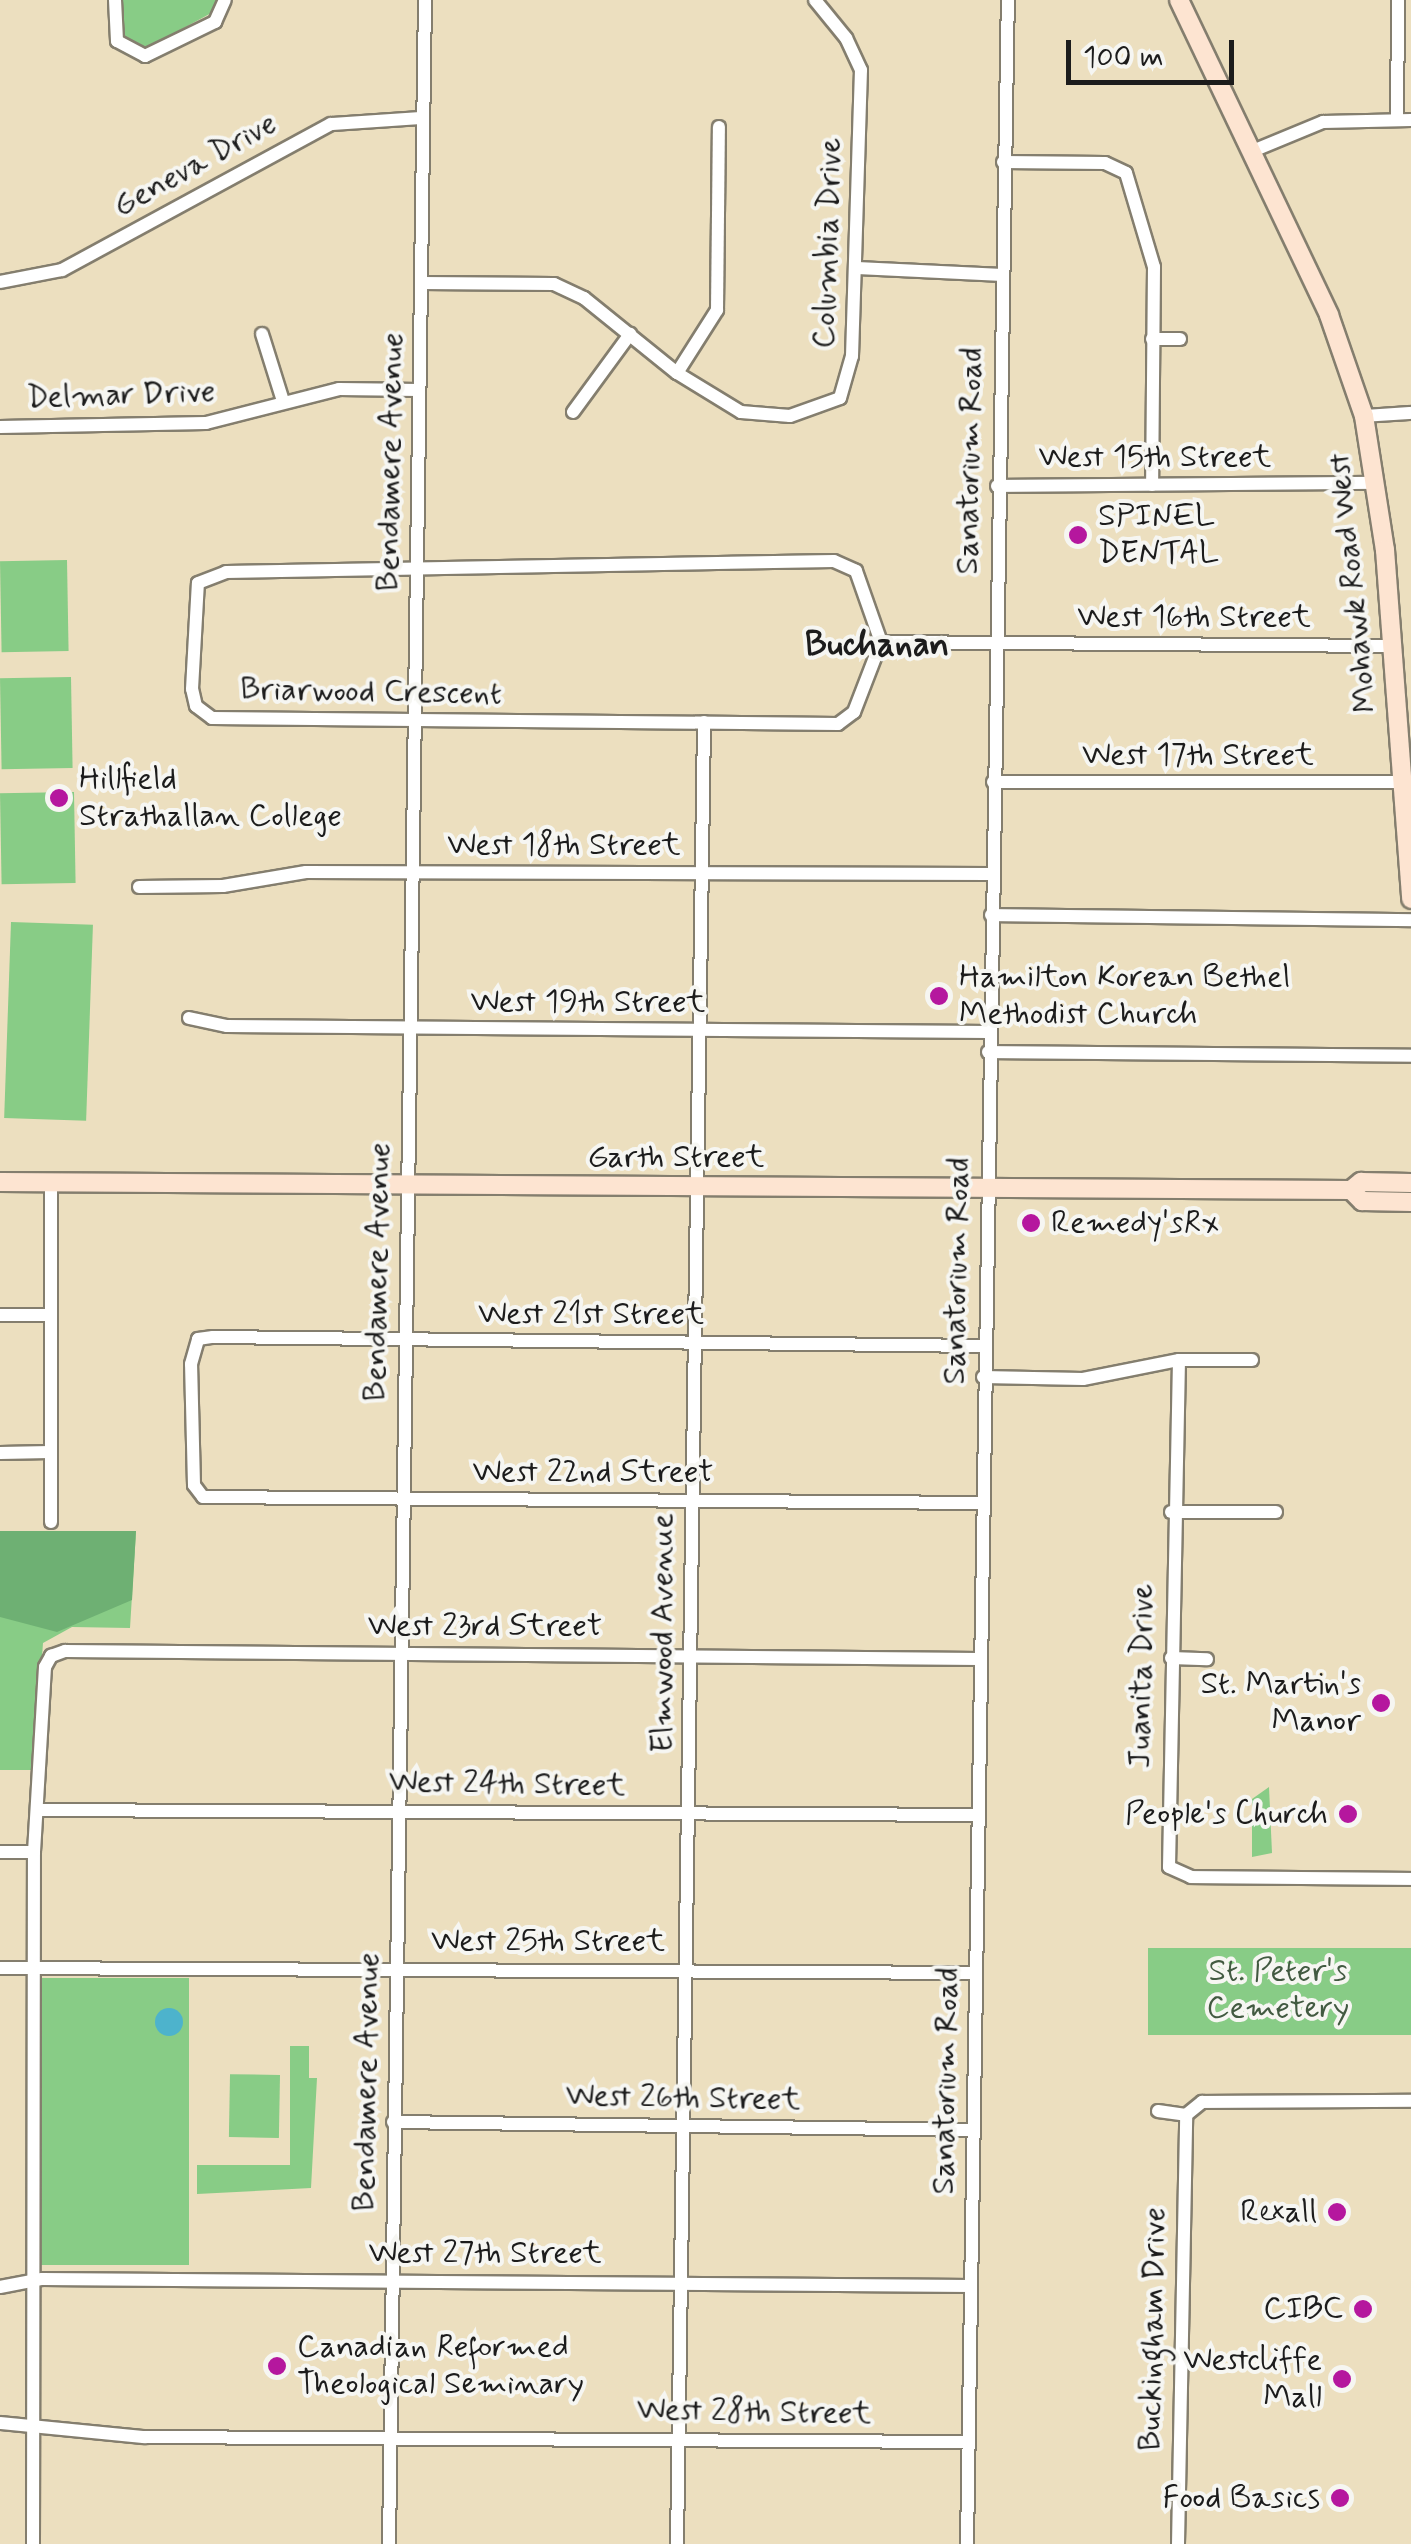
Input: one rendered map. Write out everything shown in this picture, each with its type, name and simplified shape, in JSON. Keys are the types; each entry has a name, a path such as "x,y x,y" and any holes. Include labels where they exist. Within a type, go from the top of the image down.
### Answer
{"main road":[{"name":"Mohawk Road West","path":"1179,0 1255,150 1343,350 1364,416 1393,646 1411,899"},
{"name":"Garth Street","path":"0,1182 1351,1190 1362,1182 1411,1183"},
{"name":"Garth Street","path":"1351,1190 1362,1201 1411,1202"}],"street":[{"path":"115,0 117,40 145,56 215,22 225,0"},
{"name":"Bendamere Avenue","path":"389,2544 408,1028 426,0"},
{"name":"Columbia Drive","path":"422,282 554,284 630,334 677,373 741,412 818,411 840,398 849,381 858,268 860,70 846,38 815,0"},
{"name":"Sanatorium Road","path":"967,2544 990,874 1008,0"},
{"path":"1255,150 1324,122 1404,120 1398,0"},
{"name":"Geneva Drive","path":"0,282 62,270 331,124 422,118"},
{"path":"677,373 717,310 719,128"},
{"path":"1003,162 1104,162 1126,173 1154,267 1152,485"},
{"path":"858,268 1002,274"},
{"path":"262,334 283,400"},
{"path":"572,412 630,334"},
{"path":"1152,339 1180,339"},
{"name":"Delmar Drive","path":"0,427 206,423 283,400 356,387 419,390"},
{"path":"1364,416 1411,413"},
{"name":"West 15th Street","path":"997,486 1374,483"},
{"name":"Briarwood Crescent","path":"834,561 856,571 881,642 848,720 212,718 196,706 193,652 198,583 210,574 834,561"},
{"path":"881,642 994,644"},
{"name":"West 16th Street","path":"994,644 1393,646"},
{"name":"Elmwood Avenue","path":"677,2544 704,722"},
{"name":"West 17th Street","path":"993,782 1403,782"},
{"name":"West 18th Street","path":"139,887 223,886 306,872 990,874"},
{"path":"991,915 1411,920"},
{"name":"West 19th Street","path":"189,1018 227,1026 989,1032"},
{"path":"988,1052 1411,1056"},
{"path":"50,1182 51,1522"},
{"path":"0,1316 50,1315"},
{"name":"West 21st Street","path":"203,1497 194,1485 191,1364 198,1338 984,1346"},
{"path":"983,1377 1083,1379 1178,1360 1252,1360"},
{"name":"Juanita Drive","path":"1178,1360 1171,1512 1166,1852 1179,1876 1411,1879"},
{"path":"0,1452 50,1452"},
{"name":"West 22nd Street","path":"203,1497 982,1503"},
{"path":"1171,1512 1276,1512"},
{"name":"West 23rd Street","path":"37,1810 44,1667 51,1656 65,1650 979,1659"},
{"path":"1170,1658 1207,1658"},
{"path":"33,2544 32,1964 37,1810"},
{"name":"West 24th Street","path":"37,1810 977,1815"},
{"path":"0,1852 34,1852"},
{"name":"West 25th Street","path":"0,1968 32,1964 975,1973"},
{"path":"1158,2111 1186,2115 1202,2102 1411,2101"},
{"name":"Buckingham Drive","path":"1178,2544 1186,2115"},
{"name":"West 26th Street","path":"393,2122 973,2130"},
{"name":"West 27th Street","path":"0,2287 34,2282 392,2280 970,2286"},
{"name":"West 28th Street","path":"0,2423 33,2422 144,2437 968,2442"}],"green space":[{"path":"120,0 216,0 215,11 143,50 121,34"},
{"path":"67,560 69,651 2,652 0,561"},
{"path":"71,677 73,768 2,769 0,678"},
{"path":"74,792 76,883 2,884 0,793"},
{"path":"11,922 93,925 86,1121 4,1118"},
{"path":"0,1531 136,1531 130,1628 72,1627 43,1643 34,1770 0,1770"},
{"path":"0,1531 136,1531 132,1600 57,1632 0,1617"},
{"path":"1269,1787 1272,1853 1252,1857 1252,1799"},
{"name":"St. Peter's Cemetery","path":"1148,1948 1411,1948 1411,2035 1148,2035"},
{"path":"41,1978 189,1978 189,2265 41,2265"},
{"path":"290,2046 309,2046 309,2078 317,2078 311,2188 197,2194 197,2165 290,2165"},
{"path":"230,2074 280,2075 279,2138 229,2137"}],"water":[{"path":"169,2008 179,2012 183,2022 179,2032 169,2036 159,2032 155,2022 159,2012"}],"place":[{"name":"SPINEL DENTAL","path":"1078,535"},
{"name":"Hillfield Strathallan College","path":"59,798"},
{"name":"Hamilton Korean Bethel Methodist Church","path":"939,996"},
{"name":"Remedy'sRx","path":"1031,1223"},
{"name":"St. Martin's Manor","path":"1381,1703"},
{"name":"People's Church","path":"1348,1814"},
{"name":"Rexall","path":"1337,2212"},
{"name":"CIBC","path":"1363,2309"},
{"name":"Canadian Reformed Theological Seminary","path":"277,2366"},
{"name":"Westcliffe Mall","path":"1342,2379"},
{"name":"Food Basics","path":"1340,2498"}],"district":[{"name":"Buchanan","path":"877,645"}]}
